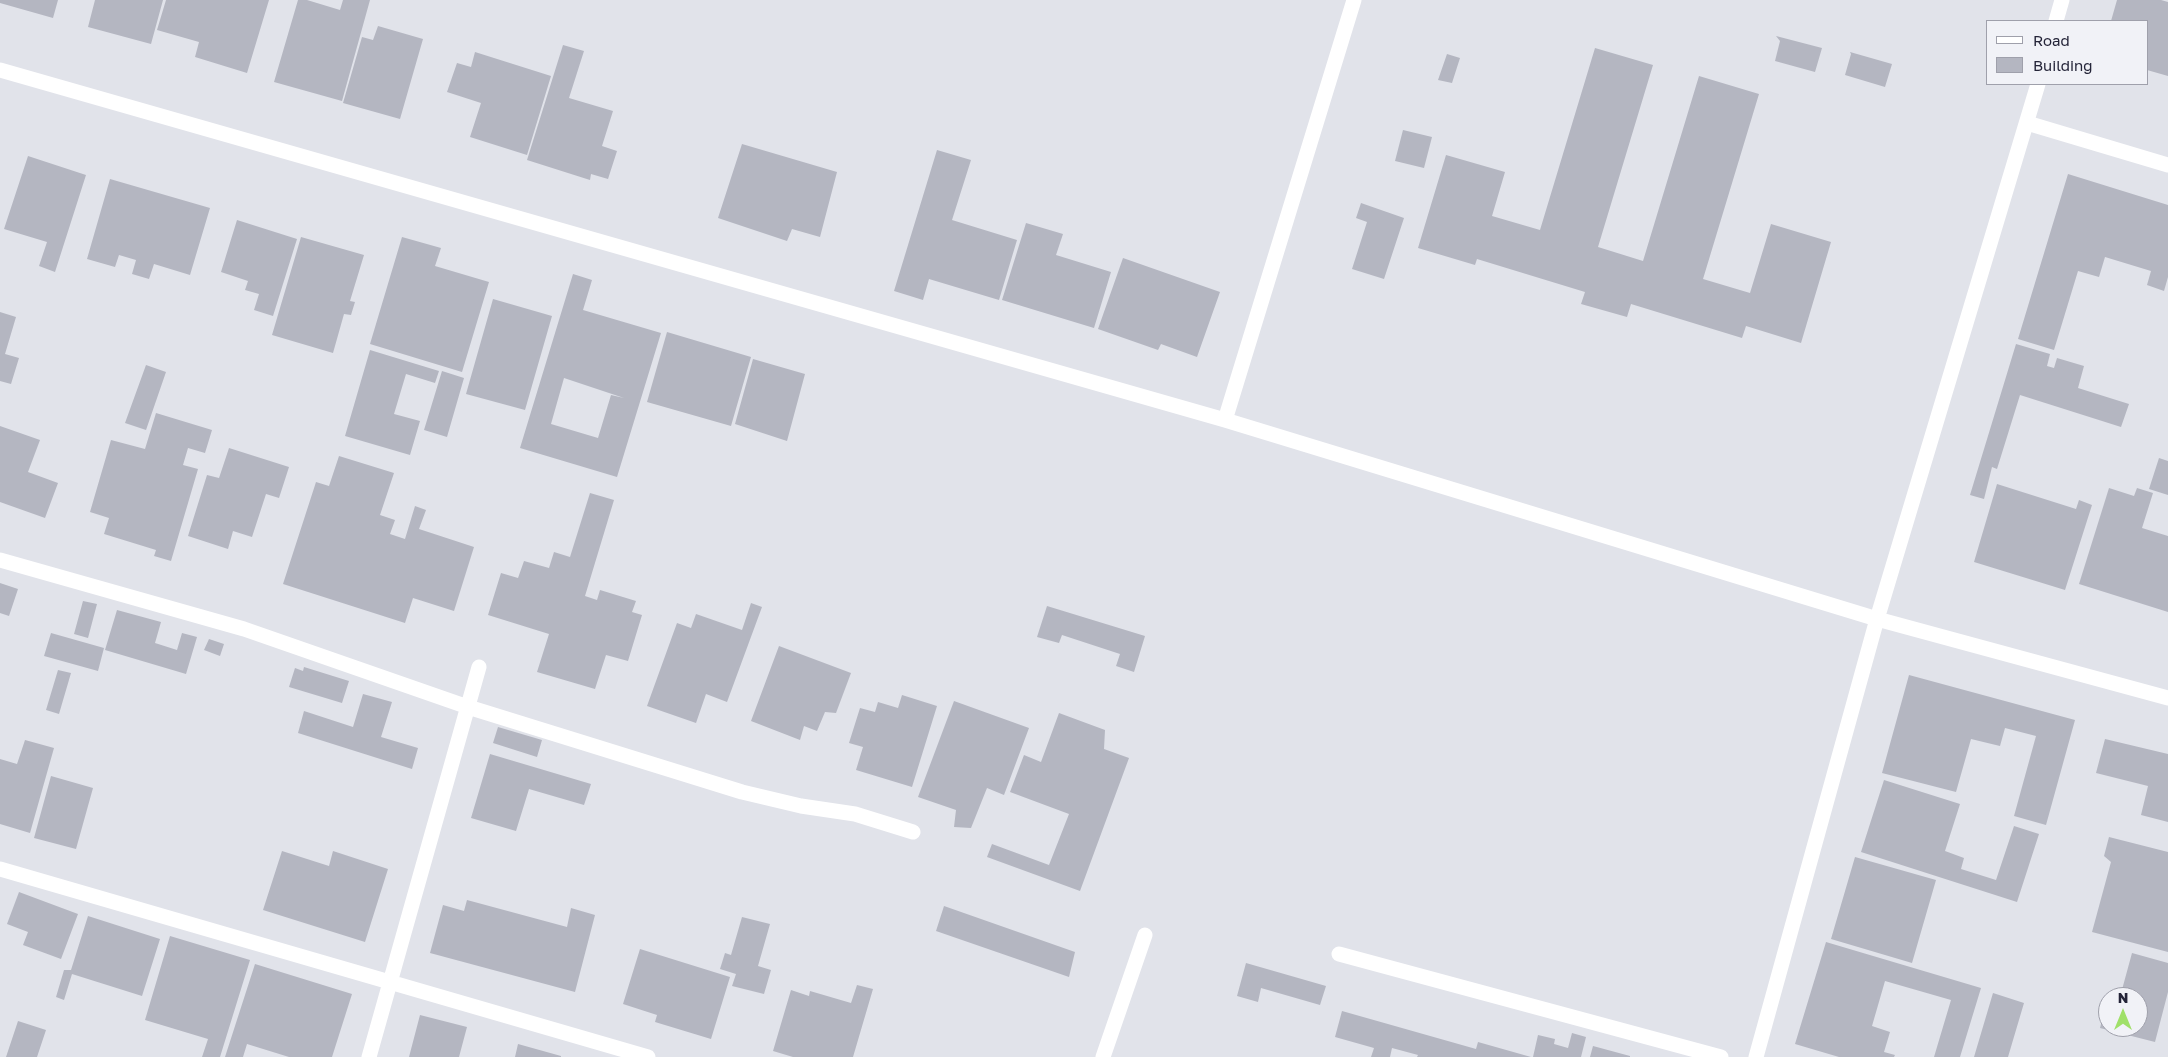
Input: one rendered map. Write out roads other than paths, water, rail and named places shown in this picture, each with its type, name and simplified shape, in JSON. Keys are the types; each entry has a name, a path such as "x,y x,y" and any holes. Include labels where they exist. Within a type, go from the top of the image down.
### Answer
{"street":[{"path":"1225,420 1354,0"},
{"path":"2056,20 2062,0"},
{"path":"0,70 1225,420 1877,619 2168,698"},
{"path":"1756,1057 1877,619 2038,85"},
{"path":"2027,124 2168,165"},
{"path":"0,560 244,628 468,707 742,792 801,806 855,814 913,832"},
{"path":"369,1057 479,667"},
{"path":"0,869 390,984 648,1057"},
{"path":"1103,1057 1145,935"},
{"path":"1339,954 1721,1057"}]}
